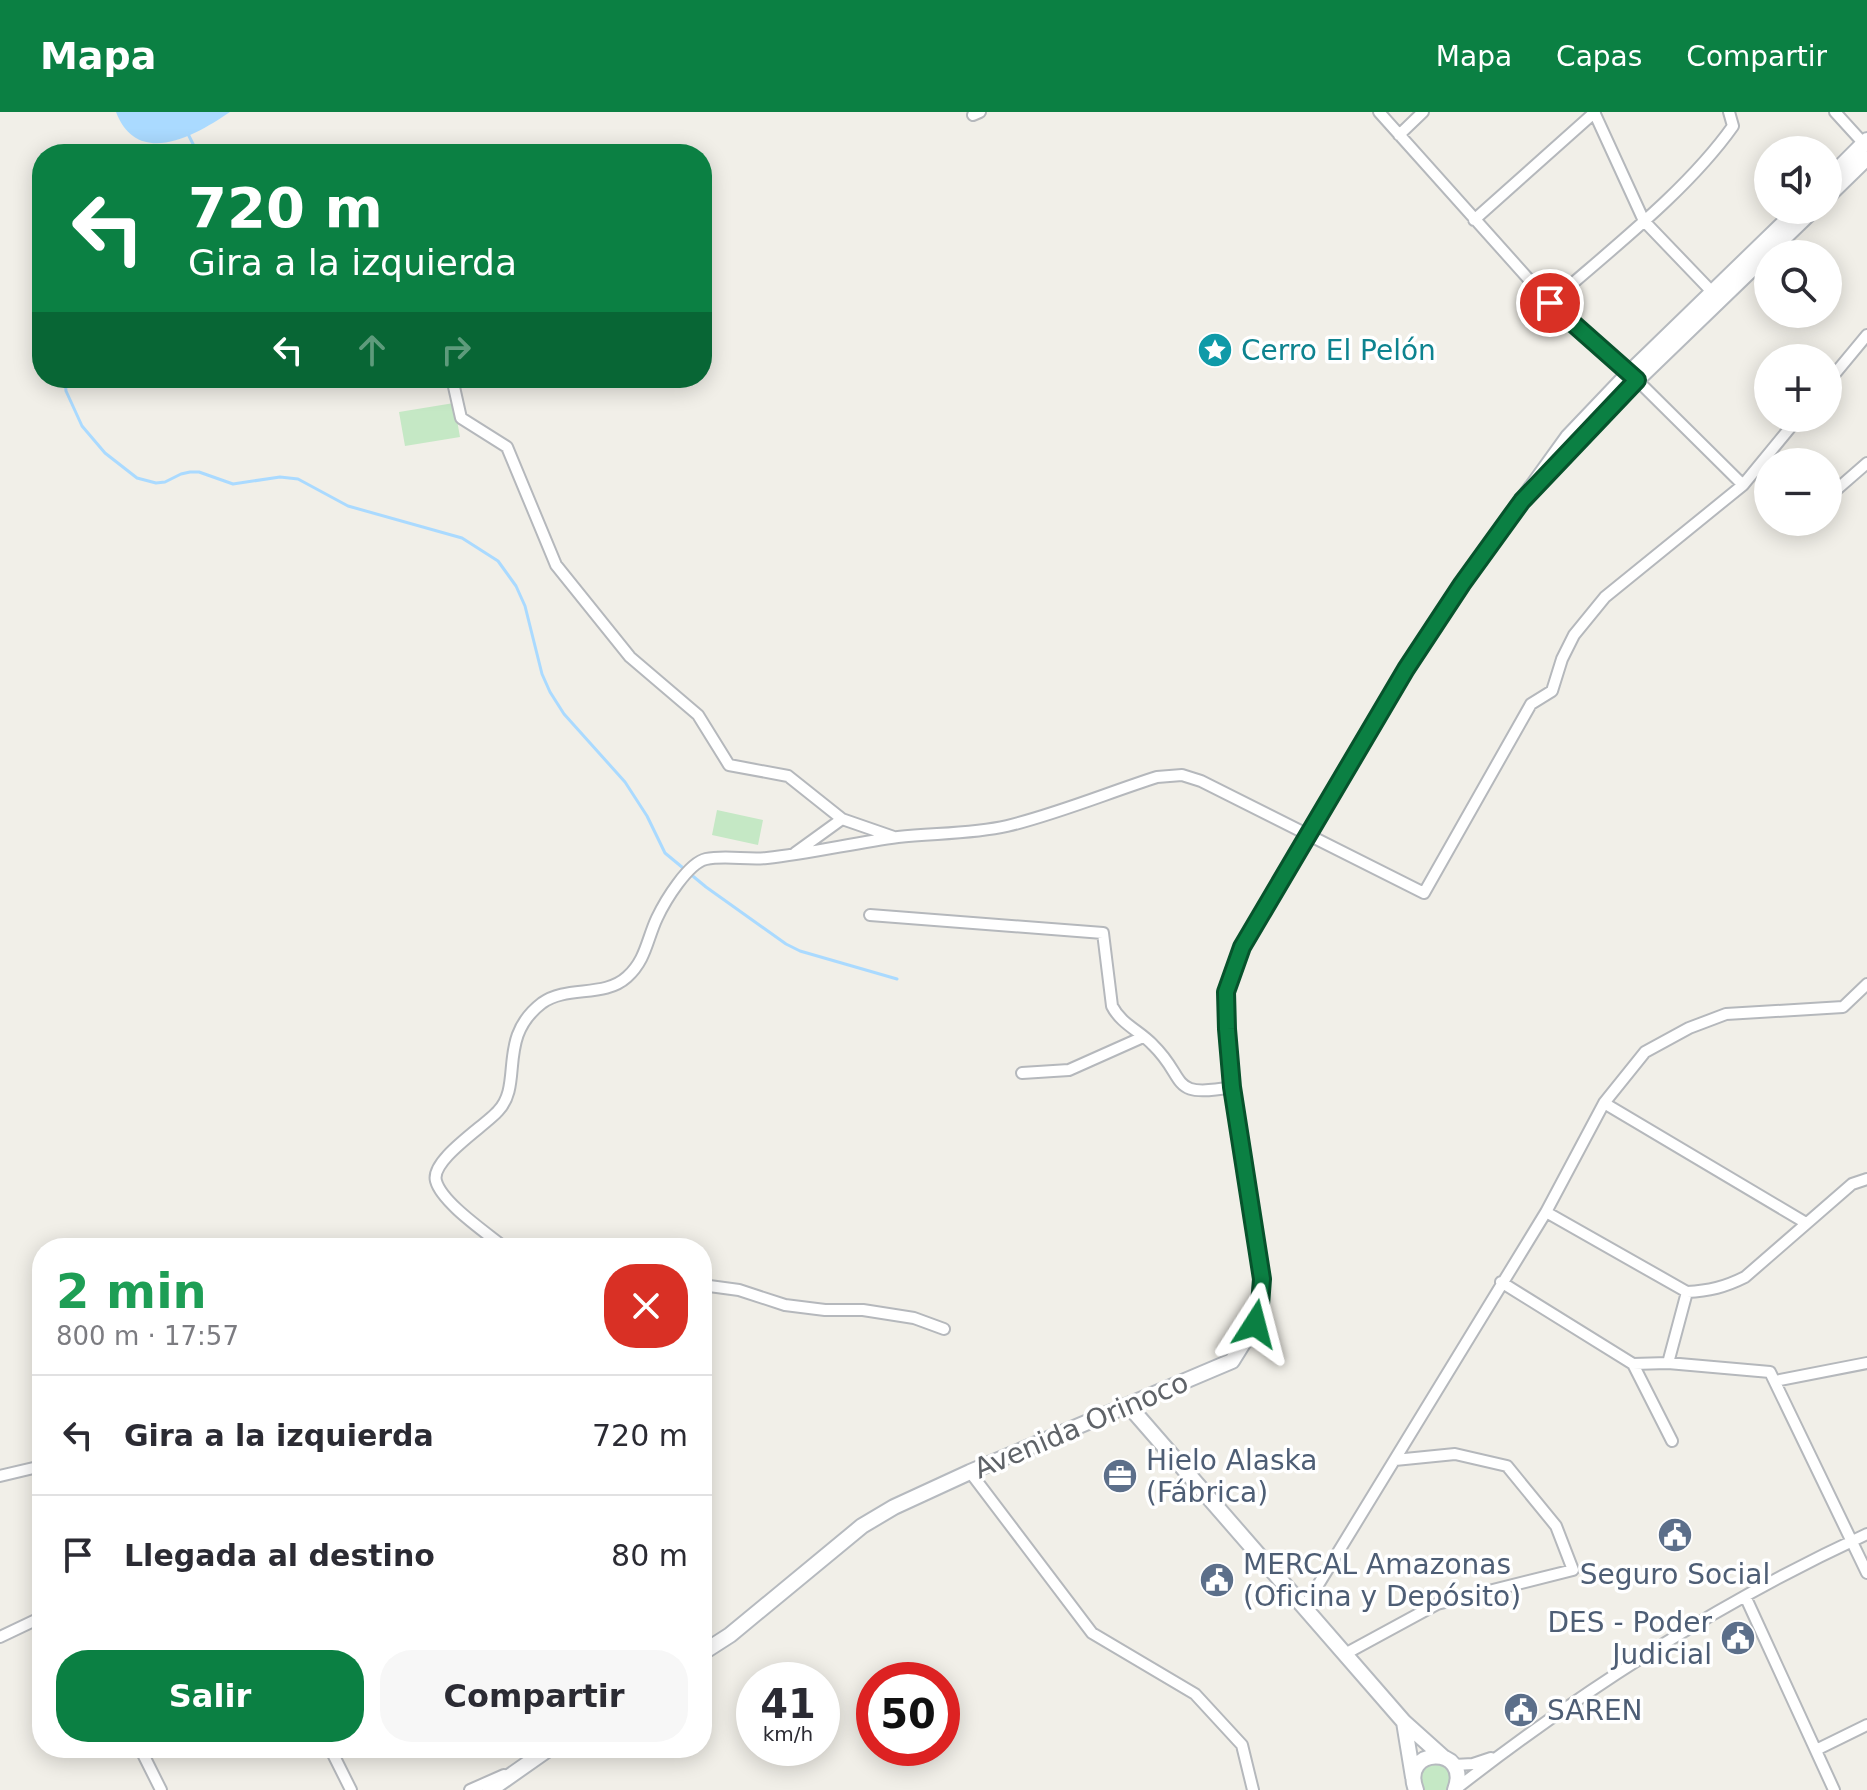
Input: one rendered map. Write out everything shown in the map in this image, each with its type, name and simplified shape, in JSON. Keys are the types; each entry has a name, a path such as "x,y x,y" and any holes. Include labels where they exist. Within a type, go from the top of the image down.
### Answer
{"main road":[{"path":"1842,167 1866,147"},
{"path":"1842,178 1866,147"},
{"name":"Avenida Orinoco","path":"1716,297 1784,224"},
{"name":"Avenida Orinoco","path":"712,1646 741,1626 862,1526 894,1507 1232,1361 1255,1324 1262,1279 1232,1087 1226,1017 1226,992 1242,947 1406,669 1462,584 1568,437 1797,224"},
{"path":"1129,1406 1404,1722 1448,1761 1458,1776 1457,1789"},
{"path":"1404,1722 1415,1787"},
{"path":"1415,1787 1417,1766 1422,1760 1436,1756 1448,1761"},
{"path":"490,1790 534,1758"}],"street":[{"path":"1379,112 1550,303 1633,377 1743,485"},
{"path":"1399,135 1423,112"},
{"path":"1474,220 1595,112 1644,221 1716,297"},
{"path":"1550,303 1644,221 1720,145 1733,126 1729,112"},
{"path":"1835,112 1866,147"},
{"path":"1842,365 1867,335"},
{"path":"454,388 461,418 507,447 556,565 630,657 698,715 729,765 788,776 842,819 896,838"},
{"path":"493,1238 445,1197 436,1182 435,1171 501,1110 518,1029 544,1001 571,992 611,987 627,977 641,960 657,919 691,867 705,859 792,855 896,838 1006,826 1157,777 1182,775 1201,781 1424,893 1531,704 1552,691 1574,635 1605,597 1743,485 1787,432"},
{"path":"1842,485 1867,463"},
{"path":"792,855 842,819"},
{"path":"870,915 1103,933 1112,1006 1117,1015 1155,1046 1179,1083 1208,1092 1232,1087"},
{"path":"1304,1608 1546,1212 1604,1103 1645,1052 1689,1028 1726,1014 1843,1007 1867,984"},
{"path":"1022,1073 1069,1070 1143,1037"},
{"path":"1604,1103 1806,1223"},
{"path":"1546,1212 1687,1292 1709,1291 1729,1286 1745,1277 1852,1184 1867,1179"},
{"path":"1501,1282 1633,1364 1672,1441"},
{"path":"712,1286 739,1290 785,1305 825,1310 863,1310 914,1318 944,1329"},
{"path":"1668,1363 1687,1292"},
{"path":"1633,1364 1668,1363 1770,1372 1867,1573"},
{"path":"1775,1381 1867,1363"},
{"path":"1345,1654 1437,1604 1573,1570 1556,1526 1507,1466 1455,1454 1395,1460"},
{"path":"0,1476 32,1468"},
{"path":"970,1472 1092,1633 1195,1694 1242,1745 1253,1790"},
{"path":"1457,1789 1497,1757 1628,1667 1745,1596 1867,1534"},
{"path":"1745,1596 1834,1790"},
{"path":"0,1637 32,1622"},
{"path":"1816,1750 1867,1725"},
{"path":"1448,1761 1473,1764 1497,1757"},
{"path":"145,1758 161,1790"},
{"path":"335,1758 351,1790"},
{"path":"470,1790 517,1769"}],"green space":[{"path":"454,403 460,437 405,446 399,412"},
{"path":"717,810 763,820 758,845 712,835"},
{"path":"1435,1761 1451,1769 1449,1790 1425,1790 1422,1785 1423,1769"}],"water":[{"path":"116,112 230,112 185,137 153,143 138,139 126,129"}],"waterway":[{"path":"187,132 193,144"},
{"path":"66,388 82,426 105,453 137,478 156,483 181,474 199,472 233,484 280,477 298,479 348,506 462,538 498,561 516,586 525,606 542,674 550,692 564,714 625,782 647,816 665,853 706,887 786,944 800,951 897,979"}],"place":[{"name":"Cerro El Pelón","path":"1215,350"},
{"name":"Hielo Alaska (Fábrica)","path":"1120,1476"},
{"name":"Seguro Social","path":"1675,1535"},
{"name":"MERCAL Amazonas (Oficina y Depósito)","path":"1217,1580"},
{"name":"DES - Poder Judicial","path":"1738,1638"},
{"name":"SAREN","path":"1521,1710"}],"route":[{"path":"1255,1324 1262,1279 1232,1087 1226,992 1242,947 1406,669 1462,584 1522,501 1637,380 1550,303"}]}
